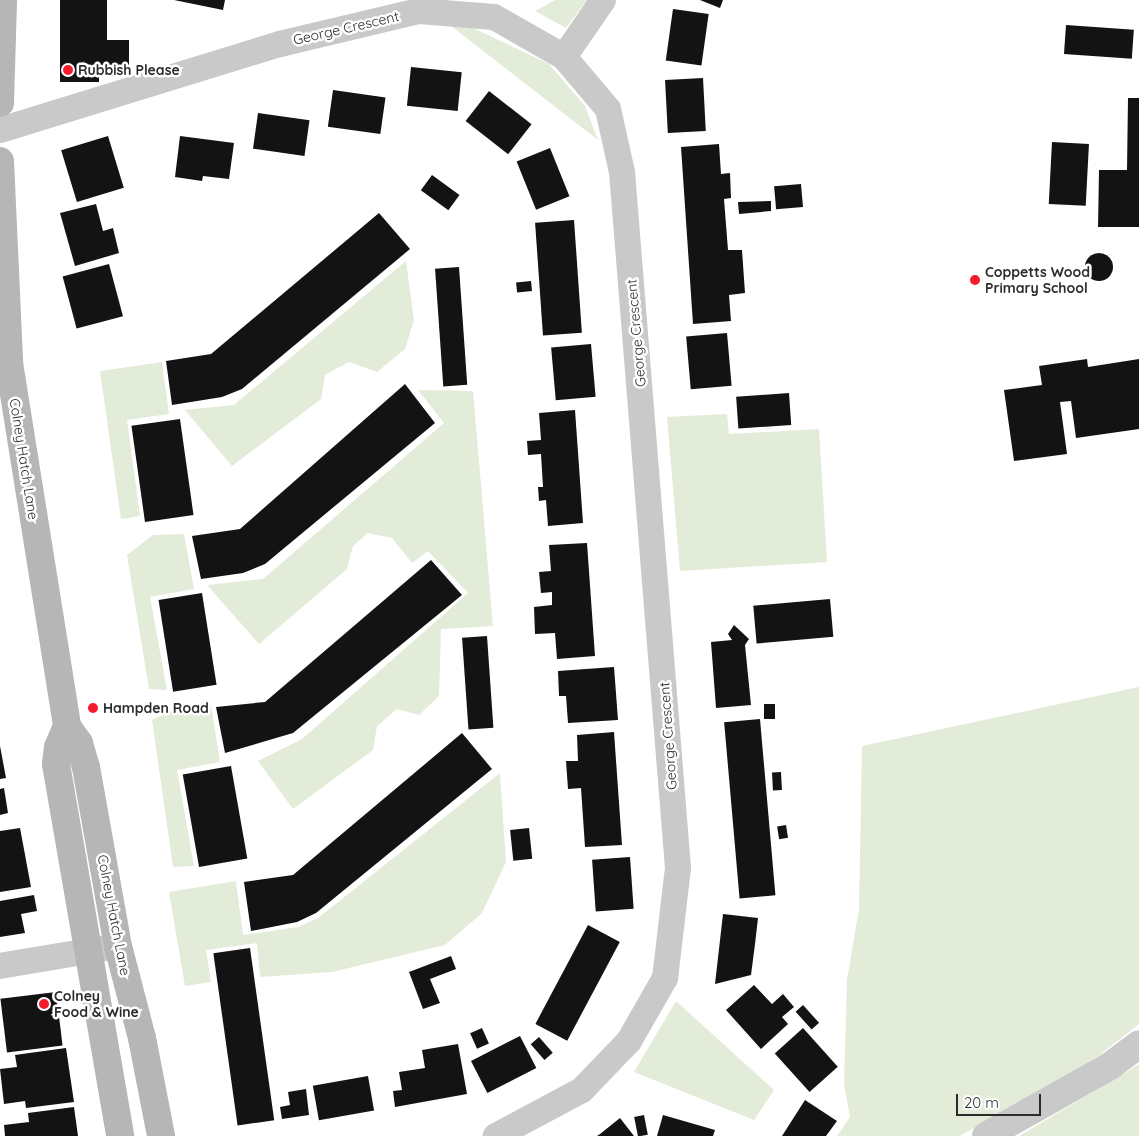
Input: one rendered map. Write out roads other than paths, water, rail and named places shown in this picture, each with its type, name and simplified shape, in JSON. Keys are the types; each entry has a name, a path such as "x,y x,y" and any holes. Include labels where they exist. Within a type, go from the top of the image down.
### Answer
{"main road":[{"path":"0,103 2,0"},
{"name":"Colney Hatch Lane","path":"0,161 4,363 67,726 79,744 86,767 118,946 142,1038 161,1136"},
{"path":"67,726 58,747 56,764 120,1136"}],"street":[{"path":"564,57 603,0"},
{"name":"George Crescent","path":"0,130 280,44 419,11 494,17 564,57 608,109 622,172 678,868 665,978 629,1041 582,1090 496,1136"},
{"path":"0,966 118,946"},
{"path":"986,1136 1110,1066 1139,1044"}],"place":[{"name":"Rubbish Please","path":"68,70"},
{"name":"Coppetts Wood Primary School","path":"975,280"},
{"name":"Hampden Road","path":"93,708"},
{"name":"Colney Food & Wine","path":"44,1004"}]}
